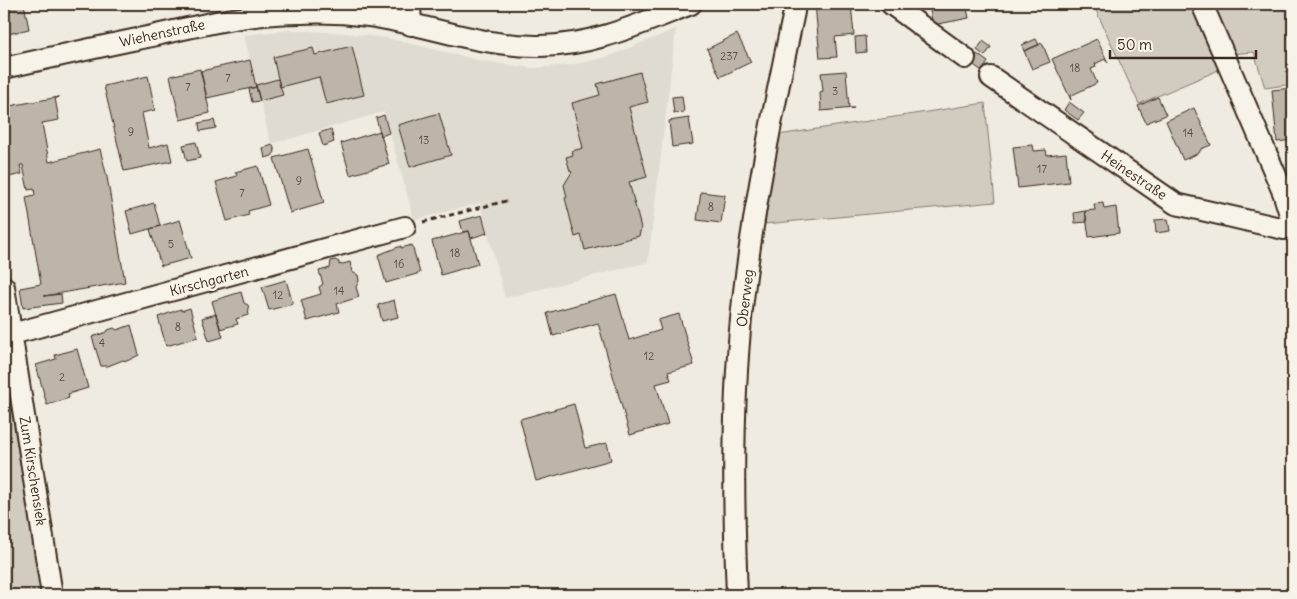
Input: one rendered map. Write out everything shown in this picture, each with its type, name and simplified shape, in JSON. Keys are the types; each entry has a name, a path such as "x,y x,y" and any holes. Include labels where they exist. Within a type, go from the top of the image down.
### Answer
{"street":[{"path":"410,4 411,25"},
{"name":"Wiehenstraße","path":"4,68 222,20 248,16 372,10 411,25 481,42 548,46 594,39 621,31 692,4"},
{"name":"Oberweg","path":"737,595 734,416 743,300 768,139 794,12 794,4"},
{"path":"891,4 965,58"},
{"name":"Heinestraße","path":"991,77 1176,204 1284,229 1293,224 1283,192 1202,4"},
{"name":"Kirschgarten","path":"12,334 406,227"},
{"name":"Zum Kirschensiek","path":"4,287 52,595"}],"path":[{"path":"406,227 510,200"}],"shaded area":[{"path":"1093,4 1191,4 1221,69 1139,104"},
{"path":"1208,4 1293,4 1293,84 1265,88 1254,52 1230,54"},
{"path":"676,29 648,262 505,298 480,203 414,220 384,112 271,144 244,35 290,30 345,33 387,38 482,61 533,68 572,65 607,57"},
{"path":"985,103 995,202 765,224 778,135"},
{"path":"4,367 42,595 4,595"}],"building":[{"path":"4,4 24,4 29,29 4,35"},
{"path":"90,4 117,4 91,10"},
{"path":"815,4 851,4 854,35 835,37 837,57 820,58"},
{"path":"966,4 969,18 933,25 929,6"},
{"path":"737,34 751,62 720,77 707,49"},
{"path":"865,36 866,52 856,53 855,37"},
{"path":"1036,39 1039,45 1024,51 1022,45"},
{"path":"1097,39 1108,63 1105,59 1095,64 1096,67 1091,69 1097,83 1070,96 1071,100 1052,59"},
{"path":"983,41 991,47 985,56 977,50"},
{"path":"1042,43 1050,62 1032,69 1024,51"},
{"path":"352,46 364,95 326,104 319,77 280,87 273,57 313,48 315,55"},
{"path":"977,54 988,62 982,71 971,63"},
{"path":"250,60 256,87 207,98 201,71"},
{"path":"200,69 210,113 180,120 170,76"},
{"path":"846,71 849,108 854,108 821,111 820,92 823,91 821,73"},
{"path":"640,72 648,102 629,107 647,177 629,182 641,228 639,236 585,250 581,235 575,237 565,198 567,197 564,185 572,172 566,157 573,155 572,151 583,148 572,103 600,95 597,84"},
{"path":"148,76 155,110 142,113 149,148 168,143 172,161 124,171 104,86"},
{"path":"278,79 283,95 260,101 256,85"},
{"path":"256,87 260,101 252,102 249,89"},
{"path":"1293,88 1293,140 1277,142 1272,90"},
{"path":"682,96 684,112 674,113 672,97"},
{"path":"59,97 55,98 59,120 42,123 49,162 100,149 107,177 125,282 44,296 61,294 62,303 23,308 20,288 41,284 26,197 35,195 34,189 28,190 23,165 20,165 22,174 4,178 4,140 9,139 6,123 4,124 4,107"},
{"path":"1158,97 1166,115 1146,123 1138,106"},
{"path":"1069,102 1084,113 1078,120 1064,110"},
{"path":"1194,108 1211,145 1183,160 1166,121"},
{"path":"439,113 451,155 410,167 398,125"},
{"path":"384,115 389,133 381,136 376,118"},
{"path":"689,118 693,144 672,147 669,121"},
{"path":"214,120 216,128 200,131 199,123"},
{"path":"331,129 334,142 323,146 319,133"},
{"path":"380,131 389,164 350,175 341,143"},
{"path":"196,142 200,158 187,161 183,145"},
{"path":"273,145 275,152 272,156 265,158 263,148"},
{"path":"1033,145 1034,151 1046,150 1047,155 1066,153 1069,182 1018,188 1013,147"},
{"path":"308,149 324,203 290,213 274,158"},
{"path":"258,166 269,205 248,211 249,215 227,221 216,182 237,176 235,172"},
{"path":"701,192 725,195 721,223 697,220"},
{"path":"154,203 160,226 132,234 126,211"},
{"path":"1103,203 1104,209 1116,207 1119,233 1089,237 1085,211 1095,210 1094,204"},
{"path":"1085,211 1087,222 1075,223 1074,213"},
{"path":"482,215 487,233 471,238 469,231 463,232 460,221"},
{"path":"1168,219 1170,231 1156,233 1155,220"},
{"path":"180,220 191,258 161,266 150,229"},
{"path":"469,231 478,264 441,275 432,241"},
{"path":"412,245 420,273 386,283 378,255 401,246 401,248"},
{"path":"331,261 339,262 339,265 350,262 352,272 358,275 359,281 356,287 359,297 337,304 339,312 307,321 301,300 321,294 319,287 323,284 319,271 330,268"},
{"path":"286,280 293,304 269,310 262,287"},
{"path":"241,292 244,303 248,305 248,315 236,319 238,324 220,329 212,301"},
{"path":"616,294 629,340 661,330 658,320 679,314 694,365 668,372 671,380 656,384 668,424 630,435 598,323 553,336 547,313"},
{"path":"394,300 398,317 382,321 378,305"},
{"path":"190,308 198,337 166,346 158,317"},
{"path":"216,314 223,337 209,341 202,318"},
{"path":"131,325 139,355 127,361 123,360 108,366 101,366 92,337 114,328 117,330"},
{"path":"77,349 88,388 68,394 69,398 47,405 36,365 56,359 55,355"},
{"path":"574,404 585,448 607,443 611,460 536,481 520,419"}]}
